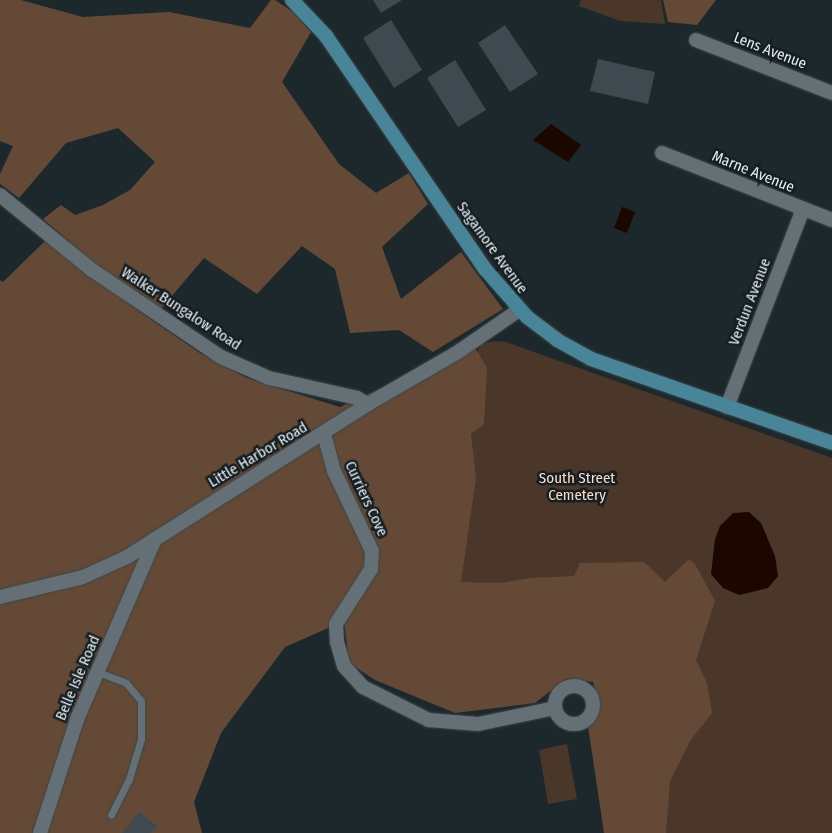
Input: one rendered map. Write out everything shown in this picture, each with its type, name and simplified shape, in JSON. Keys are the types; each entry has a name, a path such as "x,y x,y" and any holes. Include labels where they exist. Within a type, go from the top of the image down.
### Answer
{"main road":[{"name":"Sagamore Avenue","path":"292,0 326,36 485,269 519,310 556,340 591,359 832,444"}],"street":[{"name":"Lens Avenue","path":"696,40 832,93"},
{"name":"Marne Avenue","path":"662,153 832,220"},
{"name":"Walker Bungalow Road","path":"0,195 92,270 221,357 269,378 357,398 368,404"},
{"name":"Verdun Avenue","path":"727,407 802,209"},
{"name":"Little Harbor Road","path":"0,597 106,568 324,434 368,404 458,352 519,310"},
{"name":"Curriers Cove","path":"324,434 334,471 372,551 371,569 336,624 337,642 344,666 363,687 429,720 478,724 555,708"},
{"name":"Belle Isle Road","path":"40,833 78,717 155,539"}],"lane":[{"path":"98,672 126,683 142,701 141,739 129,779 111,815"}],"green space":[{"path":"581,0 661,0 665,24 620,21 579,6"},
{"name":"South Street Cemetery","path":"494,341 506,342 832,458 832,833 647,833 687,726 455,585 477,352 481,344"},
{"path":"567,744 577,799 548,804 539,750"}],"shaded area":[{"path":"0,0 21,0 83,17 169,12 250,28 271,0 275,0 293,12 311,32 282,82 339,164 376,193 409,173 428,204 382,247 401,299 461,252 503,309 433,352 399,330 350,333 335,269 302,246 257,294 204,258 160,310 97,266 43,219 61,205 75,215 103,205 130,190 155,162 118,128 66,143 19,198 0,184 0,174 13,146 0,141"},
{"path":"663,0 716,0 697,25 668,22"},
{"path":"551,124 581,145 568,162 533,140"},
{"path":"622,207 635,212 627,233 614,228"},
{"path":"46,240 129,304 200,353 247,378 340,407 474,346 487,368 484,424 471,434 476,478 461,582 500,583 530,578 574,576 580,563 644,562 665,582 689,559 695,564 715,601 696,660 707,683 712,713 690,741 670,781 666,833 604,833 588,726 599,709 593,682 566,679 535,703 455,713 375,680 349,663 344,621 285,647 221,733 194,802 202,833 0,833 0,280 3,282"},
{"path":"749,512 761,523 775,556 778,576 768,588 739,595 723,588 711,574 715,539 720,526 733,513"}],"building":[{"path":"373,0 402,0 381,13"},
{"path":"391,20 422,70 394,88 363,38"},
{"path":"505,25 538,74 510,92 478,43"},
{"path":"598,59 655,72 648,104 590,91"},
{"path":"455,60 486,110 458,127 427,78"},
{"path":"139,812 157,826 151,833 122,833"}]}
